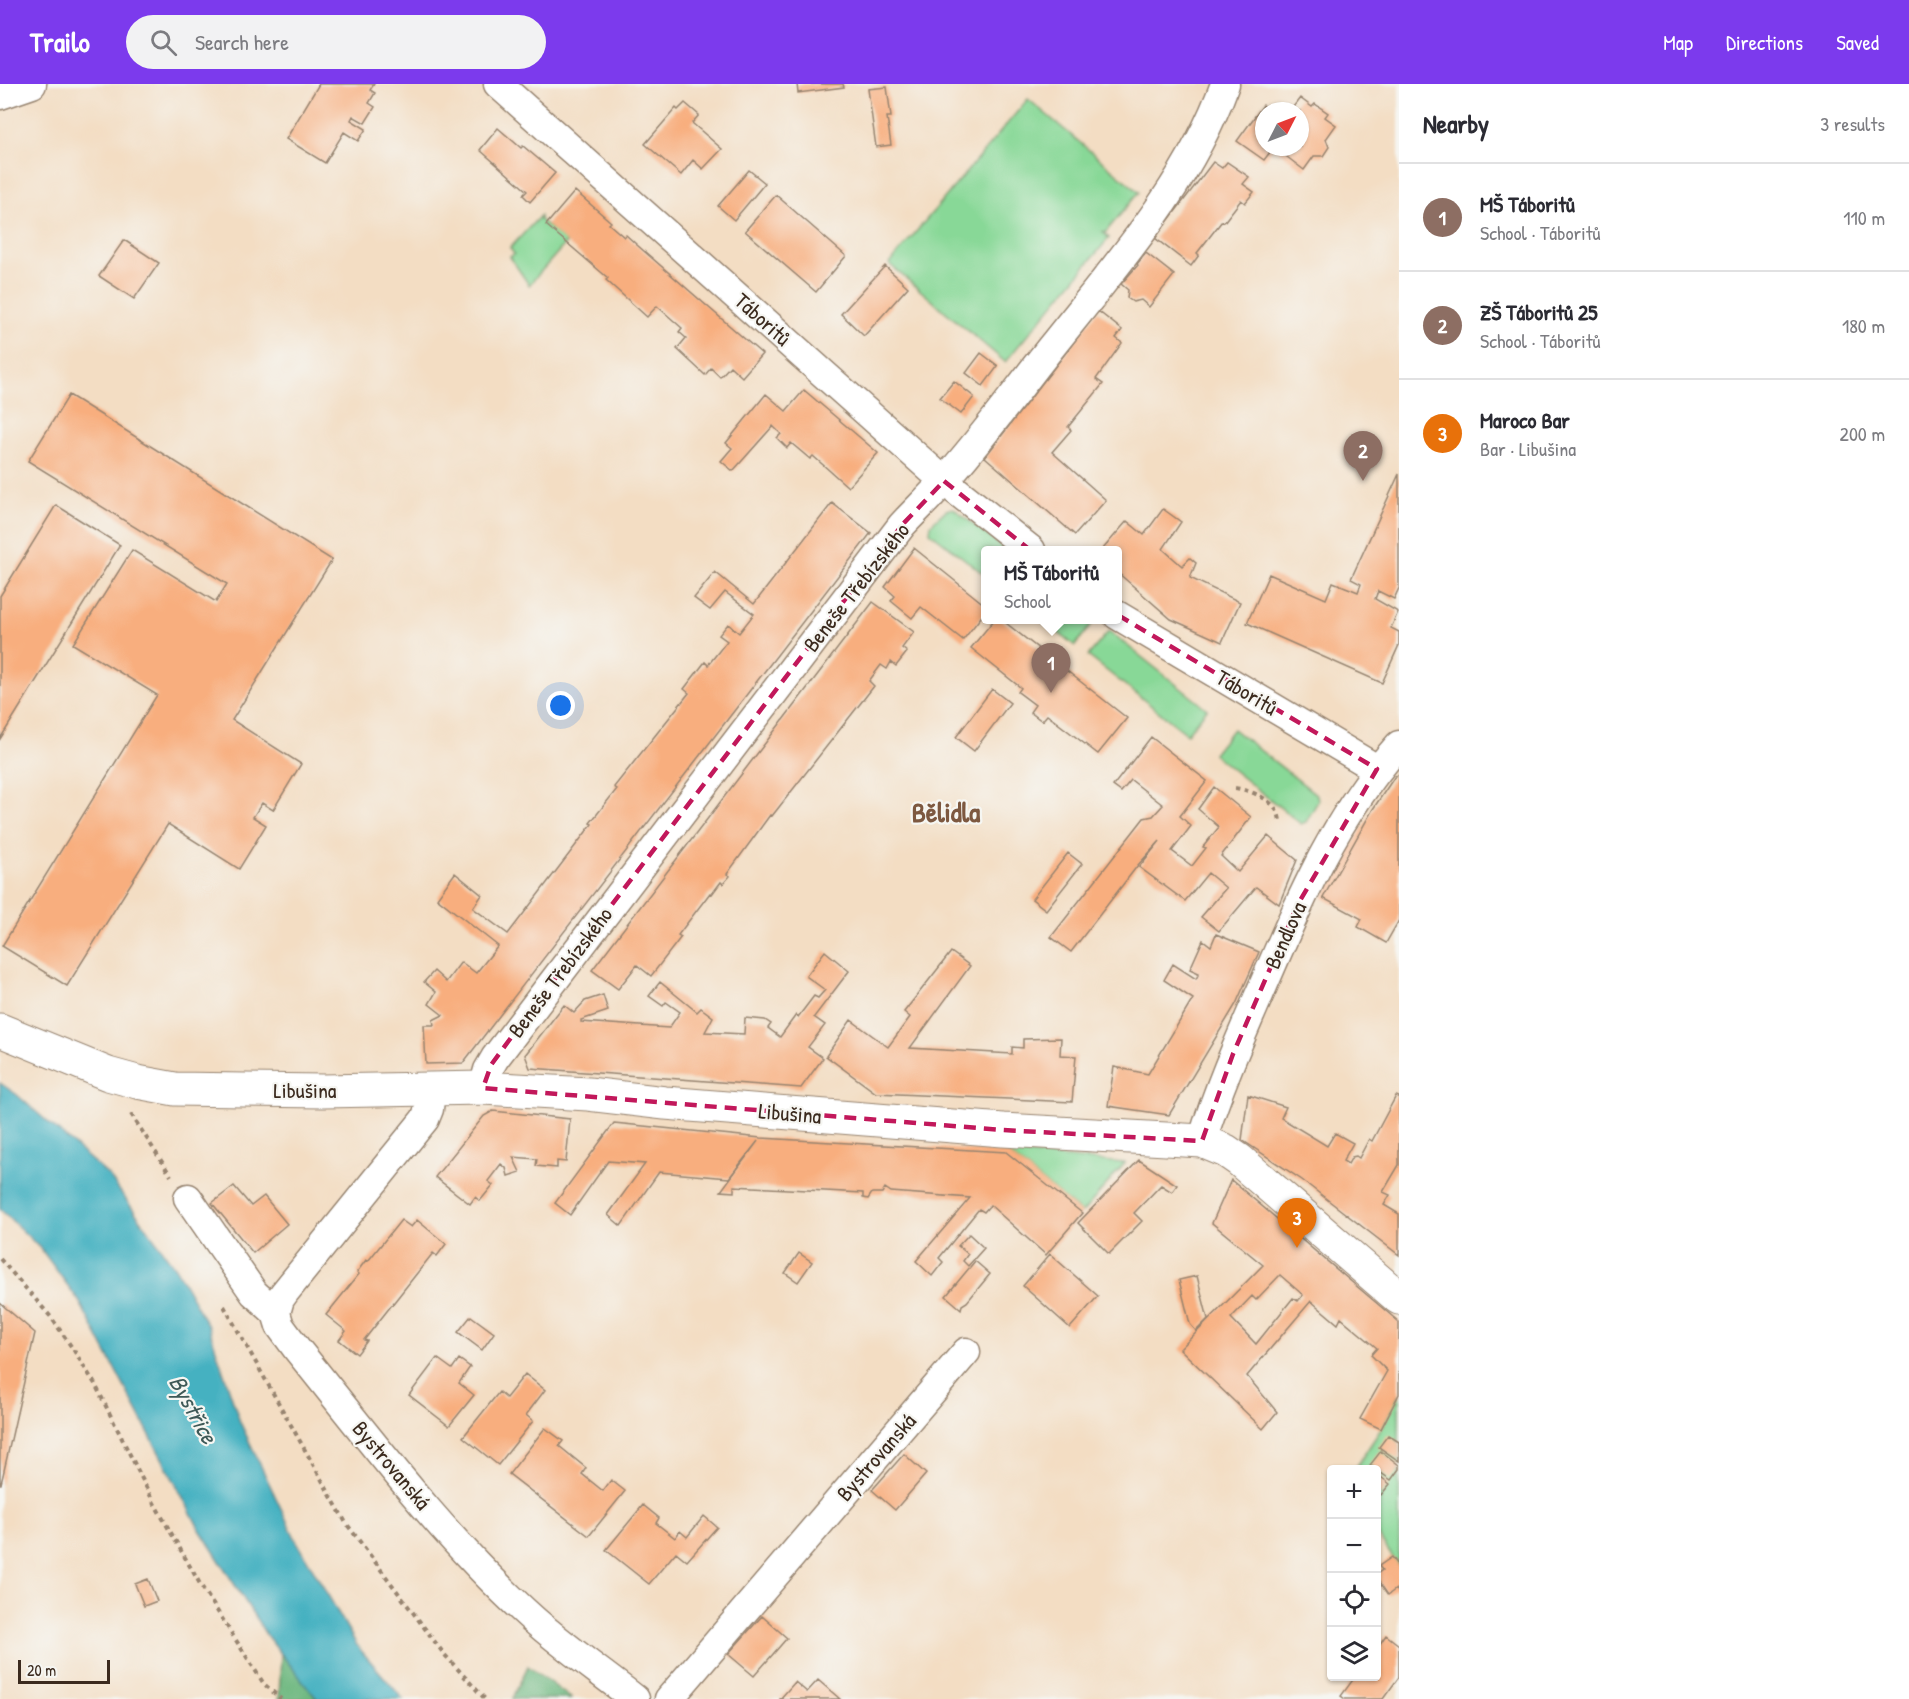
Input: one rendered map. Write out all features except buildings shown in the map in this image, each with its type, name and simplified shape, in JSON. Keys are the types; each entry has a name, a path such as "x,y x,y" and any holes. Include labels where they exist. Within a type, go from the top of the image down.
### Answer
{"street":[{"path":"0,95 32,84"},
{"name":"Táboritů","path":"498,84 945,481 1026,546"},
{"name":"Beneše Třebízského","path":"483,1088 491,1065 532,1009 902,525 945,481 1154,216 1206,130 1225,84"},
{"name":"Táboritů","path":"1122,618 1377,769"},
{"name":"Bendlova","path":"1202,1141 1233,1054 1298,904 1325,852 1377,769 1399,745"},
{"name":"Libušina","path":"0,1030 126,1080 175,1089 323,1091 483,1088 588,1094 677,1104 1003,1130 1202,1141 1226,1151 1239,1160 1399,1298"},
{"path":"276,1313 280,1299 285,1292 425,1119 429,1109 431,1089"},
{"name":"Bystrovanská","path":"188,1198 254,1293 276,1313 279,1326 413,1492 471,1557 536,1621 635,1699"},
{"name":"Bystrovanská","path":"669,1699 966,1352"}],"path":[{"path":"1235,788 1243,789 1267,800 1277,810 1280,824"},
{"path":"132,1116 188,1198"},
{"path":"0,1259 45,1310 73,1349 94,1384 153,1501 200,1584 264,1684 280,1699"},
{"path":"221,1301 346,1523 444,1654 485,1699"}],"highlighted area":[{"path":"944,481 1091,599 1377,769 1298,904 1233,1054 1202,1141 1003,1130 483,1088 491,1065 532,1009 902,525"}],"green space":[{"path":"1028,99 1139,192 1105,233 1102,231 1109,238 1005,362 889,264"},
{"path":"540,216 540,220 567,242 529,285 510,257 514,254 510,248"},
{"path":"953,508 1001,546 981,546 981,572 930,532 931,524 946,510"},
{"path":"1047,624 1092,624 1075,646"},
{"path":"1109,631 1207,709 1187,734 1088,656"},
{"path":"1233,729 1317,795 1318,801 1306,822 1301,824 1213,754"},
{"path":"1006,1152 1125,1163 1082,1213"},
{"path":"1399,1394 1399,1567 1381,1540 1381,1465 1357,1465 1381,1429"},
{"path":"281,1652 318,1699 279,1699"},
{"path":"528,1666 572,1699 512,1699"}],"water":[{"name":"Bystřice","path":"0,1083 16,1094 109,1176 176,1269 209,1328 240,1422 296,1540 358,1647 403,1699 317,1699 267,1636 199,1528 79,1301 41,1249 0,1209"}],"place":[{"name":"ZŠ Táboritů 25","path":"1363,481"},
{"name":"MŠ Táboritů","path":"1051,693"},
{"name":"Maroco Bar","path":"1297,1248"}],"district":[{"name":"Bělidla","path":"946,812"}]}
